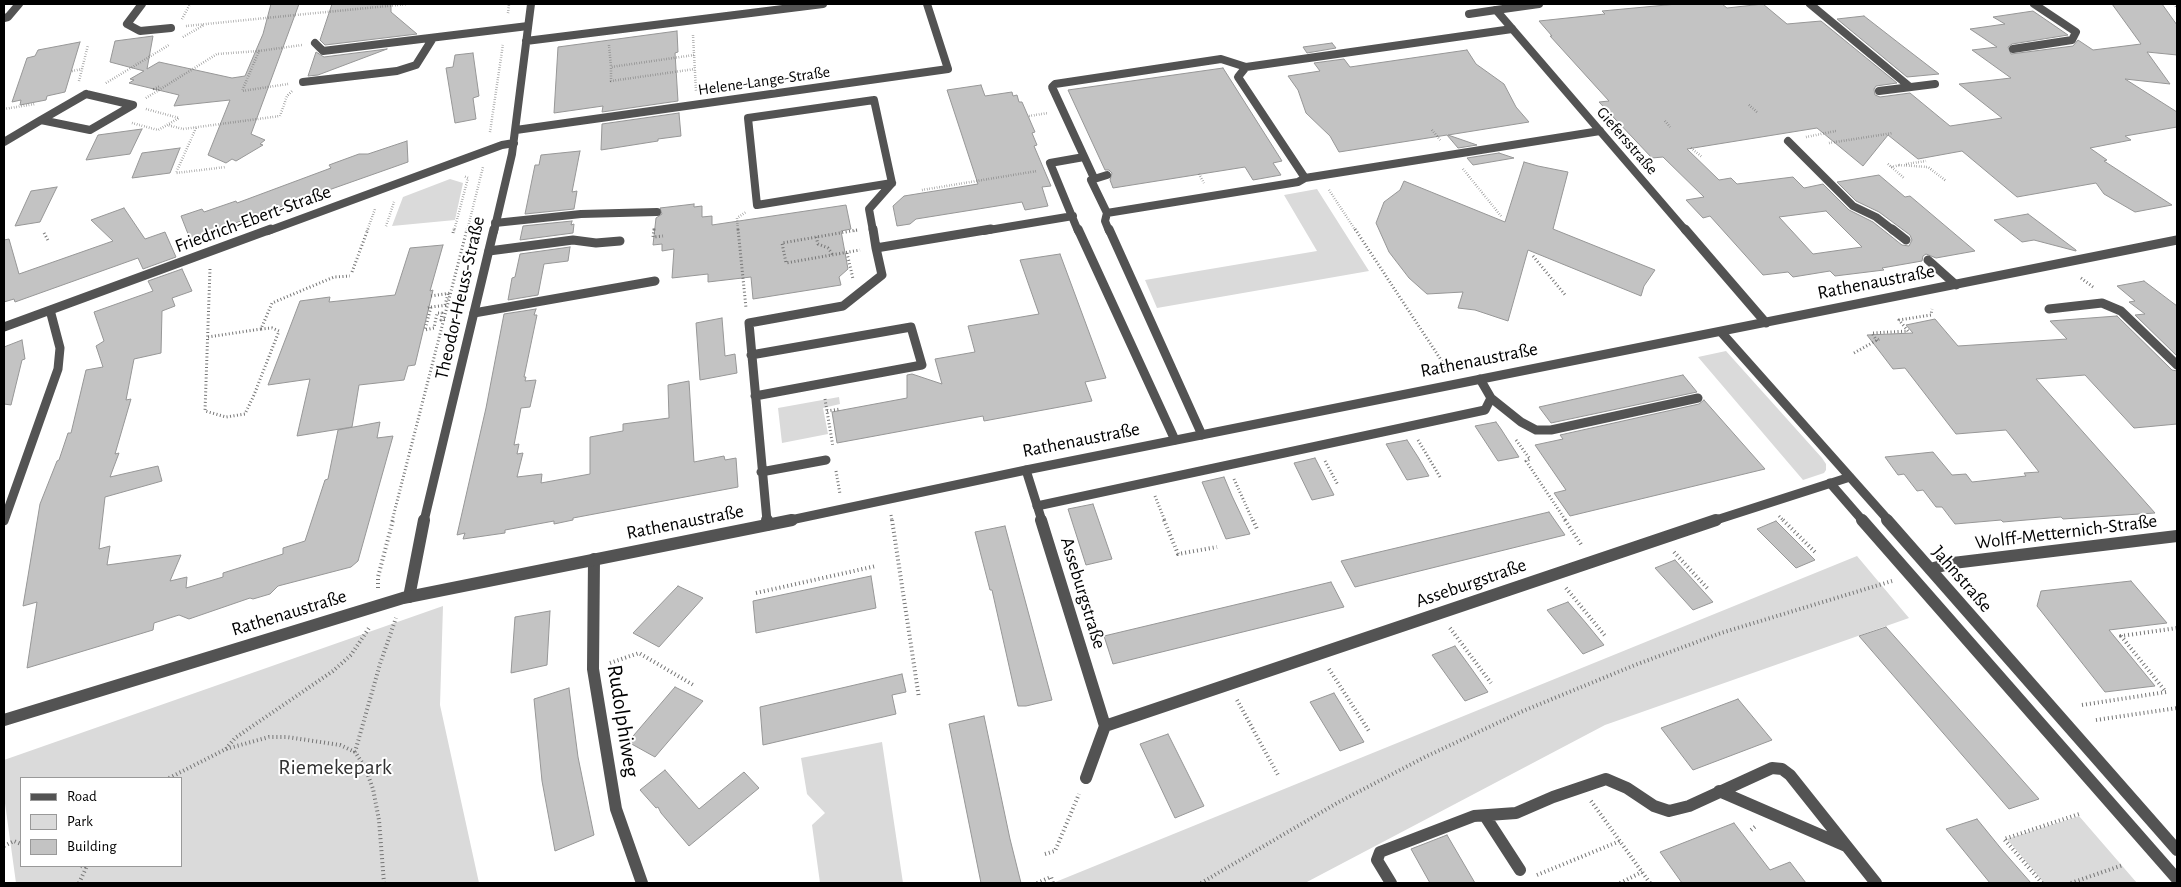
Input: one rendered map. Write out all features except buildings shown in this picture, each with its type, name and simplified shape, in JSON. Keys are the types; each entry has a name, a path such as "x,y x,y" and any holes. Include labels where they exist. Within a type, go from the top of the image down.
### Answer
{"street":[{"path":"4,18 8,17 19,4"},
{"path":"142,4 127,24 140,32 171,28"},
{"name":"Theodor-Heuss-Straße","path":"406,597 514,143 531,4"},
{"path":"526,41 692,20 780,6 823,4"},
{"name":"Helene-Lange-Straße","path":"516,130 948,68 927,4"},
{"path":"1469,14 1539,4"},
{"path":"1810,4 1910,87"},
{"path":"2013,49 2072,40 2076,32 2034,4"},
{"name":"Giefersstraße","path":"1496,10 1766,323"},
{"path":"314,43 323,51 528,26"},
{"path":"1094,178 1052,87 1055,84 1221,59 1246,67 1512,29"},
{"path":"303,82 397,71 416,65 433,38"},
{"path":"1246,67 1238,77 1305,178"},
{"path":"1879,91 1935,84"},
{"path":"4,142 86,94 133,105"},
{"path":"874,100 892,183 757,205 748,118 874,100"},
{"path":"40,120 90,130 133,105"},
{"path":"1107,213 1298,182 1305,178 1600,131"},
{"path":"1788,141 1853,206 1876,217 1906,240"},
{"name":"Friedrich-Ebert-Straße","path":"4,327 488,150 514,143"},
{"path":"1084,157 1050,163 1083,242 1176,440"},
{"path":"1094,178 1108,175"},
{"path":"1094,178 1091,180 1107,213 1105,221 1202,435"},
{"path":"766,525 749,323 844,306 882,275 869,209 892,183"},
{"path":"496,223 581,214 657,212"},
{"path":"876,248 1072,216"},
{"path":"489,251 573,240 596,243 620,241"},
{"name":"Rathenaustraße","path":"4,720 406,597 766,525 1026,470 2177,240"},
{"path":"1928,260 1956,285"},
{"path":"474,313 655,281"},
{"path":"2049,309 2102,303 2108,305 2121,311 2177,365"},
{"path":"4,522 58,369 60,348 50,310"},
{"path":"752,355 911,327 922,365 755,396"},
{"name":"Jahnstraße","path":"1721,332 2177,850"},
{"path":"1480,379 1491,398 1521,422 1536,430 1551,430 1698,398"},
{"path":"1037,506 1485,410 1491,398"},
{"path":"761,472 830,459"},
{"name":"Asseburgstraße","path":"1026,470 1105,726 1766,503 1850,477"},
{"path":"1830,483 1910,577 2177,879"},
{"name":"Wolff-Metternich-Straße","path":"1930,569 1953,563 2177,536"},
{"name":"Rudolphiweg","path":"594,560 593,669 616,809 642,883"},
{"path":"1086,778 1105,726"},
{"path":"1391,883 1377,860 1380,852 1474,816 1516,813 1581,786 1606,779 1627,788 1654,806 1669,811 1689,806 1772,768 1782,769 1790,775 1876,883"},
{"path":"1719,791 1848,847"},
{"path":"1485,816 1524,875"}],"path":[{"path":"171,28 407,4"},
{"path":"226,749 235,738 333,671 351,654 371,625 376,605 378,577 445,319 446,305 488,150 509,4"},
{"path":"2174,4 2177,8"},
{"path":"692,20 695,78"},
{"path":"180,39 206,24"},
{"path":"133,105 217,54 259,51 314,43"},
{"path":"86,94 172,44"},
{"path":"77,88 88,45"},
{"path":"609,45 611,81 695,69"},
{"path":"259,51 242,91 303,82"},
{"path":"611,67 694,55"},
{"path":"72,71 82,69"},
{"path":"167,125 183,129 280,116 287,96 303,82"},
{"path":"159,90 154,89 160,86"},
{"path":"4,109 39,103"},
{"path":"112,117 158,130 179,118 133,105"},
{"path":"1749,106 1758,113"},
{"path":"1665,121 1670,127"},
{"path":"196,127 176,173 226,167"},
{"path":"1788,141 1836,131"},
{"path":"1830,143 1893,133"},
{"path":"1691,148 1702,157"},
{"path":"1891,167 1926,161"},
{"path":"1888,164 1904,178"},
{"path":"1899,165 1928,167 1946,181"},
{"path":"922,190 1052,168"},
{"path":"1462,168 1501,216"},
{"path":"454,233 468,178 462,176"},
{"path":"1320,176 1442,361"},
{"path":"386,226 396,196"},
{"path":"749,323 746,315 737,218 757,205"},
{"path":"352,272 375,208 368,208"},
{"path":"873,228 782,243 786,262 876,248"},
{"path":"44,233 49,242"},
{"path":"816,237 818,244 828,248 833,255"},
{"path":"847,253 856,296"},
{"path":"1533,256 1566,296"},
{"path":"208,337 260,329 272,328 279,331 246,414 226,417 205,411 210,264"},
{"path":"260,329 272,303 278,299 334,277 350,276"},
{"path":"2081,278 2098,291"},
{"path":"431,296 449,294"},
{"path":"445,319 441,320 442,313 438,313 434,328 425,330 429,307 446,305"},
{"path":"1854,353 1878,340 1872,333 1909,331 1899,320 1931,315 1932,310"},
{"path":"822,383 827,412 830,459 842,509"},
{"path":"827,412 840,409"},
{"path":"1410,426 1440,477"},
{"path":"1513,435 1530,459 1526,461 1592,562"},
{"path":"1317,445 1338,485"},
{"path":"1228,465 1257,529"},
{"path":"1149,482 1178,554 1217,546"},
{"path":"889,499 918,698"},
{"path":"1766,503 1815,552"},
{"path":"1662,538 1708,589"},
{"path":"756,593 876,566"},
{"path":"1555,574 1606,637"},
{"path":"1201,883 1337,803 1425,757 1522,711 1635,665 1721,633 1877,585 1910,577"},
{"path":"355,752 380,664 406,597"},
{"path":"1439,613 1491,683"},
{"path":"2082,705 2166,692 2121,636 2177,628"},
{"path":"593,669 639,653 695,686"},
{"path":"1320,653 1368,731"},
{"path":"1228,684 1278,775"},
{"path":"2096,720 2177,708"},
{"path":"171,777 226,749 269,737 287,737 340,745 355,752 365,767 373,789 379,820 384,883"},
{"path":"1045,854 1055,851 1086,778"},
{"path":"1581,786 1650,883"},
{"path":"2042,883 2004,838 2079,814"},
{"path":"4,846 14,841 20,844"},
{"path":"1524,875 1620,841"},
{"path":"2070,883 2123,865"},
{"path":"79,883 84,867"},
{"path":"1620,883 1642,872"},
{"path":"1037,883 1051,877 1053,883"}],"green space":[{"path":"450,179 463,183 455,220 392,226 403,197"},
{"path":"1317,189 1369,271 1157,308 1145,280 1317,251 1284,195"},
{"path":"1726,351 1822,458 1826,464 1824,473 1803,480 1698,357"},
{"path":"839,397 840,404 823,408 828,434 782,443 778,408"},
{"path":"1857,556 1909,618 1605,725 1305,883 1053,883"},
{"name":"Riemekepark","path":"443,606 440,705 479,883 16,883 4,796 4,760"},
{"path":"882,742 903,883 820,883 812,825 825,813 807,794 801,758"},
{"path":"2079,816 2137,883 2044,883 2007,839"}]}
